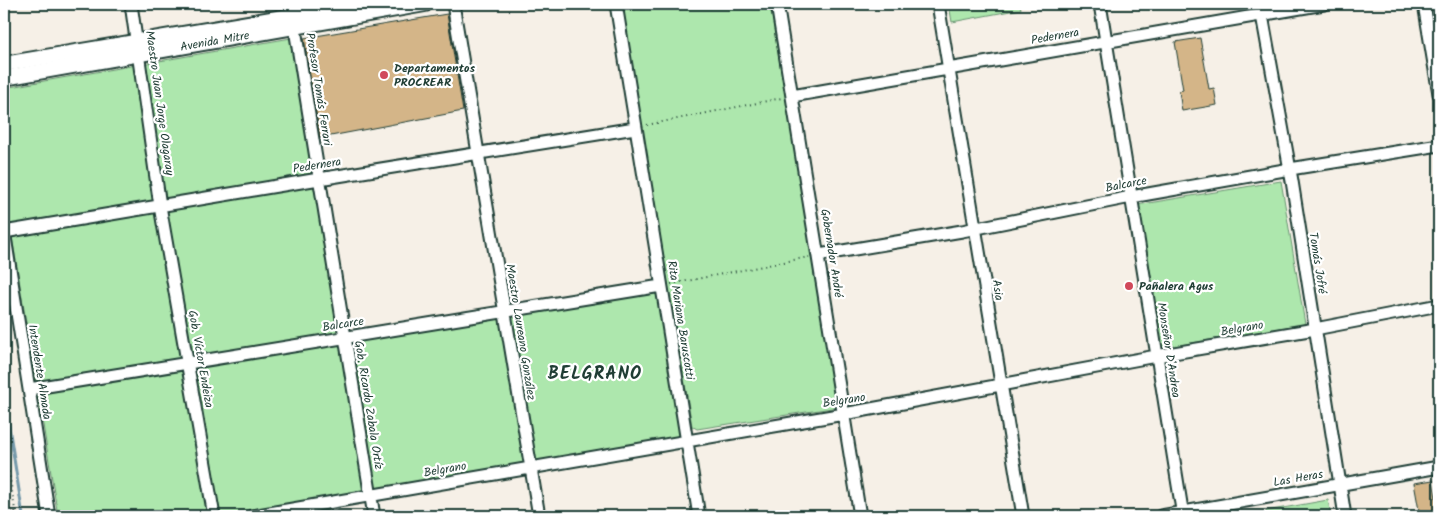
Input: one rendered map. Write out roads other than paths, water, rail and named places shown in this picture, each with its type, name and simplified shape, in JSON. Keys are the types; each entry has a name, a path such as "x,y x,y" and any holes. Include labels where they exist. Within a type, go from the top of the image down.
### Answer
{"main road":[{"name":"Avenida Mitre","path":"4,78 293,15 360,4"},
{"name":"Avenida Mitre","path":"293,15 425,4"},
{"name":"Avenida Mitre","path":"4,64 139,48"}],"street":[{"name":"Maestro Juan Jorge Olagaray","path":"131,4 139,48 141,76 160,206"},
{"name":"Maestro Laureano González","path":"453,4 503,313 539,516"},
{"name":"Rita Mariana Baruscotti","path":"616,4 699,516"},
{"name":"Gobernador André","path":"777,4 860,516"},
{"name":"Asia","path":"938,4 1023,516"},
{"name":"Monseñor D'Andrea","path":"1100,4 1182,514"},
{"name":"Pedernera","path":"792,96 1106,40 1261,9 1324,4"},
{"path":"1424,4 1439,94"},
{"name":"Tomás Jofré","path":"1261,9 1290,169 1345,516"},
{"name":"Profesor Tomás Ferrari","path":"293,15 319,179"},
{"name":"Pedernera","path":"4,232 635,128"},
{"name":"Balcarce","path":"819,256 1131,197 1290,169 1439,146"},
{"name":"Gob. Ricardo Zabala Ortíz","path":"319,179 374,516"},
{"name":"Gob. Víctor Endeiza","path":"160,206 214,516"},
{"name":"Intendente Almada","path":"4,232 50,516"},
{"name":"Balcarce","path":"29,389 661,286"},
{"name":"Belgrano","path":"252,516 844,414 1439,305"},
{"name":"Las Heras","path":"1161,516 1182,514 1439,467"}],"waterway":[{"path":"4,395 23,516"}],"place":[{"name":"Departamentos PROCREAR","path":"384,75"},
{"name":"Pañalera Agus","path":"1129,286"}],"district":[{"name":"BELGRANO","path":"595,373"}]}
